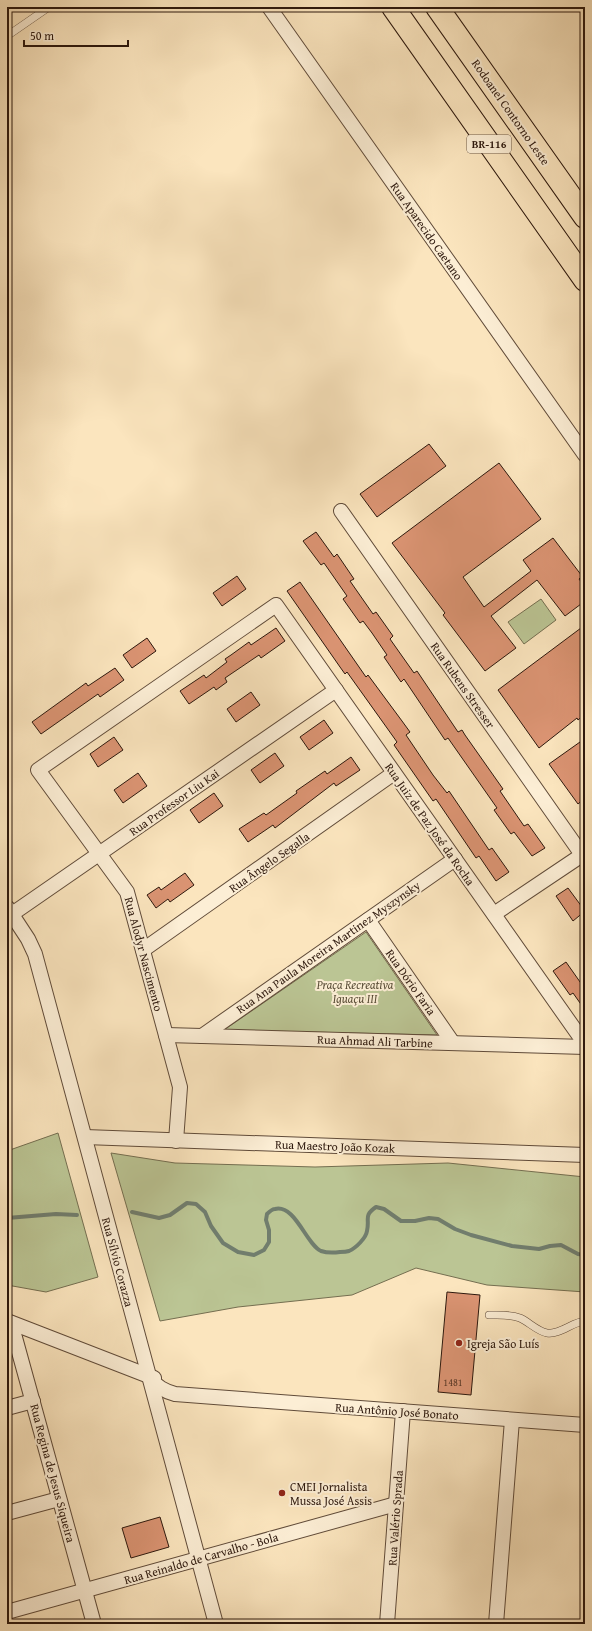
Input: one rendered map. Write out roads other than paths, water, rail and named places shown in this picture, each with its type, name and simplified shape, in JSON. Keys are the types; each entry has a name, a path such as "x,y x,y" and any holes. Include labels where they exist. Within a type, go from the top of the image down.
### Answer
{"highway":[{"name":"BR-116","path":"393,7 585,280"},
{"name":"Rodoanel Contorno Leste","path":"437,7 585,217"}],"street":[{"name":"Rua Aparecido Caetano","path":"269,7 585,454"},
{"name":"Rua Rubens Stresser","path":"341,511 584,856"},
{"name":"Rua Juiz de Paz José da Rocha","path":"38,770 276,605 585,1044"},
{"name":"Rua Professor Liu Kai","path":"9,910 99,854 336,690"},
{"name":"Rua Alodyr Nascimento","path":"38,770 127,892 180,1087 176,1140"},
{"name":"Rua Ângelo Segalla","path":"143,950 394,773"},
{"path":"494,914 584,856"},
{"name":"Rua Ana Paula Moreira Martinez Myszynsky","path":"202,1036 454,859"},
{"name":"Rua Sílvio Corazza","path":"9,910 28,939 35,954 216,1624"},
{"name":"Rua Dório Faria","path":"368,920 454,1043"},
{"name":"Rua Ahmad Ali Tarbine","path":"166,1035 585,1047"},
{"name":"Rua Maestro João Kozak","path":"85,1137 585,1155"},
{"name":"Rua Antônio José Bonato","path":"9,1322 149,1376 209,1397 585,1425"},
{"name":"Rua Regina de Jesus Siqueira","path":"9,1322 33,1401 94,1624"},
{"path":"7,1408 33,1401"},
{"name":"Rua Valério Sprada","path":"387,1624 403,1412"},
{"path":"496,1624 512,1420"},
{"path":"7,1513 59,1499"},
{"name":"Rua Reinaldo de Carvalho - Bola","path":"7,1612 396,1504"}],"lane":[{"path":"7,36 49,7"},
{"path":"489,1315 512,1316 520,1318 547,1333 558,1332 579,1321 585,1321"}],"waterway":[{"path":"132,1212 159,1218 170,1215 187,1203 196,1204 205,1212 211,1226 223,1243 238,1252 254,1255 264,1250 269,1242 269,1230 266,1220 267,1214 275,1209 282,1209 289,1212 316,1247 321,1251 332,1253 345,1252 355,1248 365,1237 368,1227 368,1215 376,1207 384,1209 401,1221 415,1221 429,1218 438,1219 455,1229 471,1235 512,1246 539,1249 561,1245 578,1254 585,1255"},
{"path":"7,1218 56,1214 77,1215"}],"place":[{"name":"Igreja São Luís","path":"459,1343"},
{"name":"CMEI Jornalista Mussa José Assis","path":"282,1493"}],"park label":[{"name":"Praça Recreativa Iguaçu III","path":"355,991"}]}
